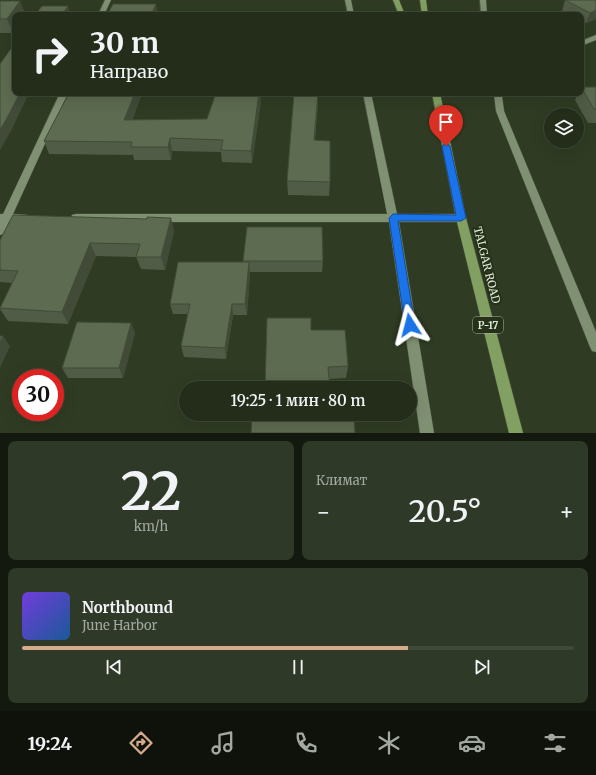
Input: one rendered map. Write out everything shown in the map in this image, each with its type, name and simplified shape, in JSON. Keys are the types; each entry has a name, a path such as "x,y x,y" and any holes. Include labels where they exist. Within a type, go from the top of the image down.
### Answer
{"main road":[{"path":"396,0 401,12"},
{"path":"423,0 425,12"},
{"name":"TALGAR ROAD","path":"435,96 461,218 516,433"}],"street":[{"path":"102,12 108,0"},
{"path":"348,0 350,12"},
{"path":"483,0 484,12"},
{"path":"584,43 596,37"},
{"path":"584,94 596,94"},
{"path":"0,231 3,218 63,96"},
{"path":"368,96 393,218 427,433"},
{"path":"499,96 500,110 596,347"},
{"path":"3,218 38,218"},
{"path":"70,218 461,218"}],"building":[{"path":"565,0 596,0 596,10 590,13"},
{"path":"0,1 20,1 7,19 0,19"},
{"path":"113,4 156,4 152,12 109,12"},
{"path":"42,6 68,6 64,12 37,12"},
{"path":"12,47 12,96 18,96 0,130 0,64"},
{"path":"584,87 596,87 596,109 594,109 584,92"},
{"path":"67,96 134,96 124,120 207,119 215,96 259,96 251,151 221,150 223,140 170,138 168,147 131,147 132,142 44,141"},
{"path":"294,96 318,96 314,140 330,141 330,182 287,181"},
{"path":"13,215 147,219 147,217 171,218 161,257 136,257 140,244 90,243 62,312 0,308 18,271 0,270 0,240"},
{"path":"247,227 322,227 323,261 243,261"},
{"path":"178,262 249,262 245,304 232,304 225,348 181,346 190,304 170,304"},
{"path":"267,318 311,318 311,330 345,330 348,366 328,367 329,381 265,381"},
{"path":"77,322 131,323 119,368 62,368"},
{"path":"252,421 354,421 355,433 251,433"}],"route":[{"path":"410,325 393,218 461,218 446,146"}]}
